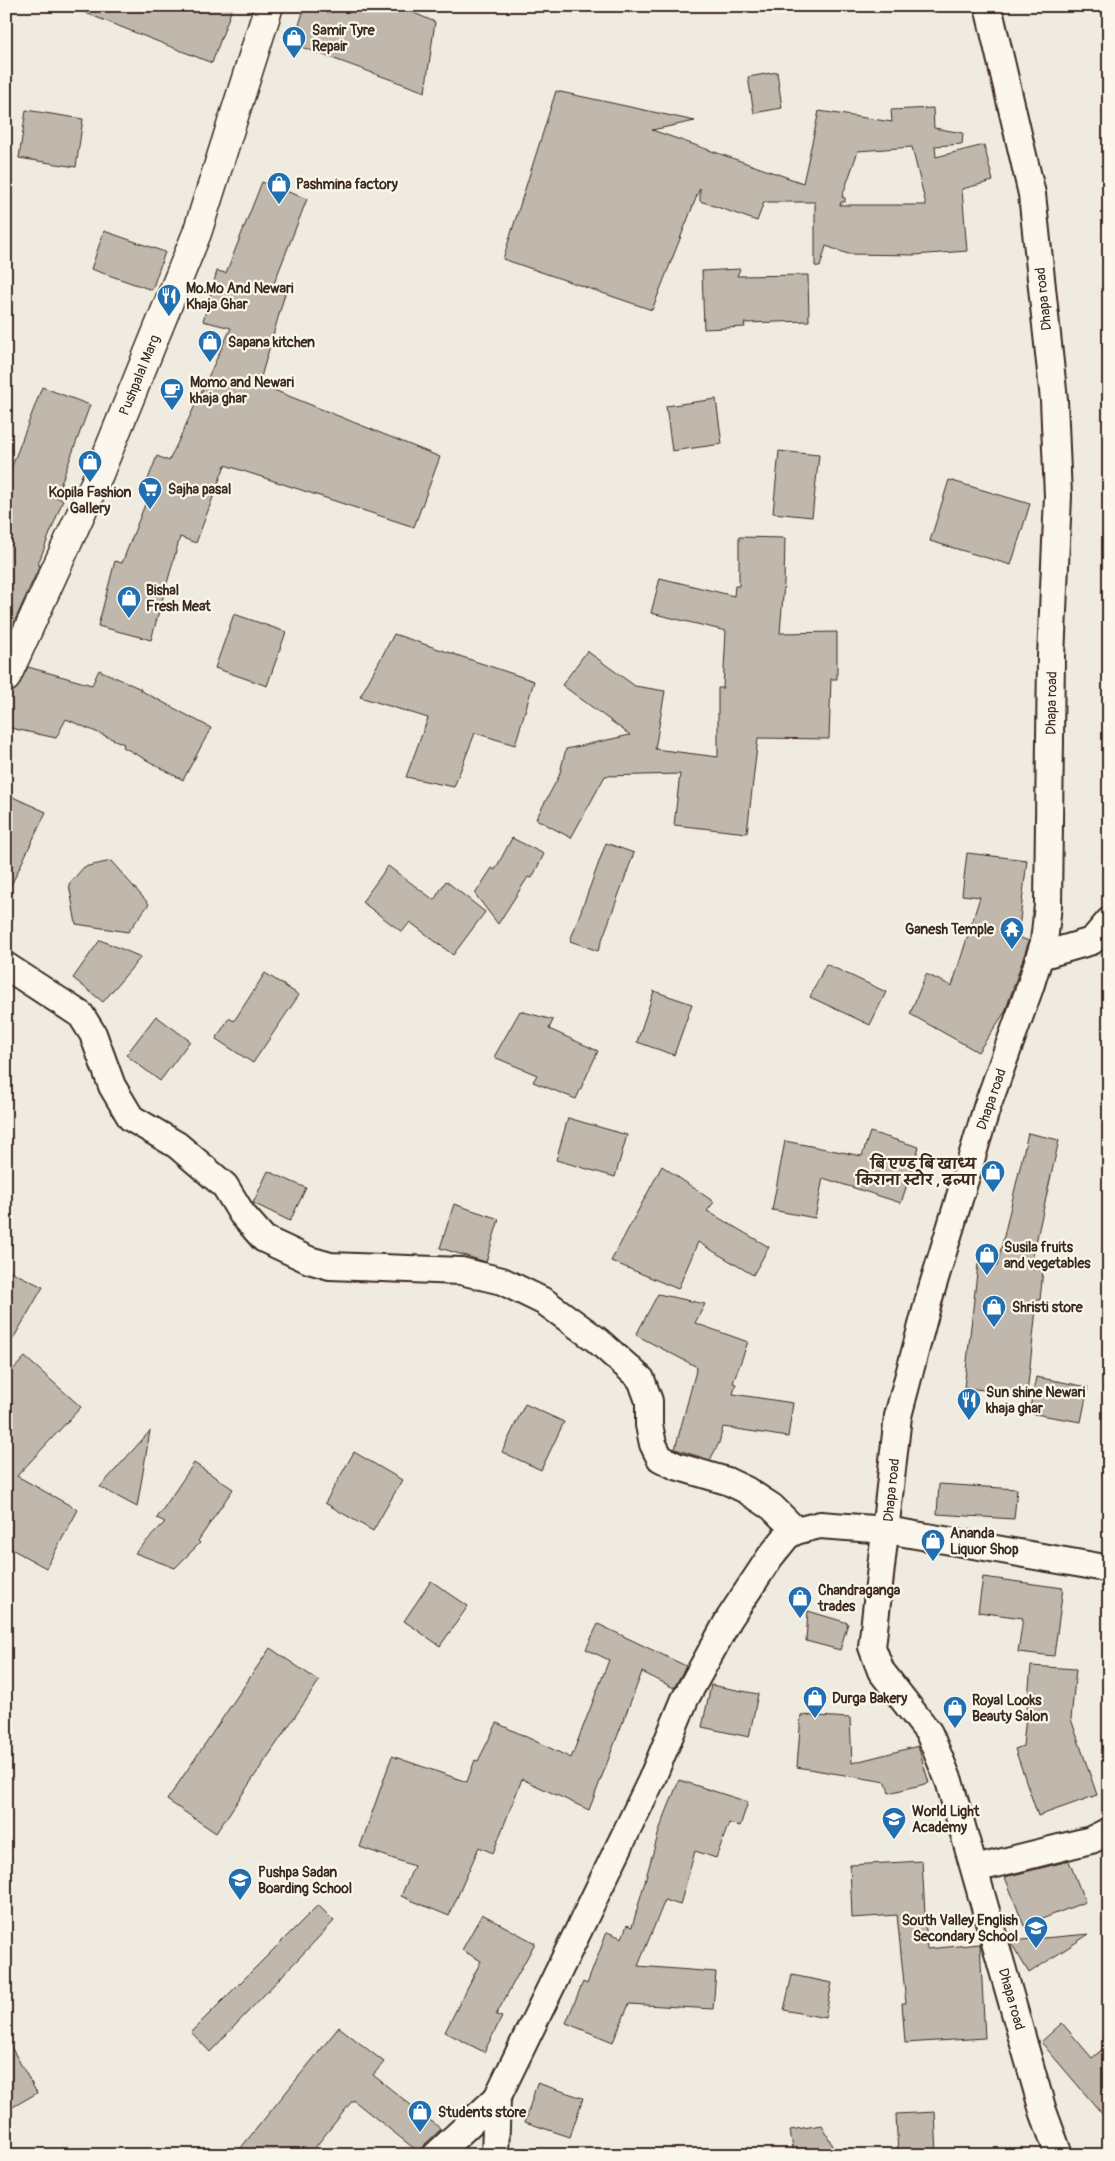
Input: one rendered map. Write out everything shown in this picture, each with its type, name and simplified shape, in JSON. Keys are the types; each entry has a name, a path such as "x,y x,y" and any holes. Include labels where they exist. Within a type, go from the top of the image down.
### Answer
{"street":[{"name":"Pushpalal Marg","path":"6,678 99,474 197,233 269,6"},
{"name":"Dhapa road","path":"988,6 1032,194 1054,400 1058,496 1052,657 1048,905 1044,942 1040,956 986,1107 930,1295 901,1406 872,1647 881,1671 929,1733 949,1781 1043,2111 1059,2155"},
{"path":"1040,956 1092,942 1109,921"},
{"path":"6,966 81,1015 93,1034 112,1086 131,1118 177,1145 225,1186 242,1214 264,1239 309,1260 330,1266 462,1271 502,1281 545,1302 598,1340 641,1379 649,1401 649,1425 652,1444 660,1458 676,1466 727,1481 746,1490 772,1507 796,1531"},
{"path":"436,2155 497,2098 651,1781 685,1699 729,1619 770,1557 787,1536 796,1531 820,1525 887,1530 1105,1568"},
{"path":"975,1869 1091,1840 1109,1831"},
{"path":"495,2155 497,2098"}],"building":[{"path":"73,6 233,6 212,63 73,8"},
{"path":"305,6 398,6 435,22 425,92 293,44"},
{"path":"777,72 782,108 754,113 748,77"},
{"path":"556,91 695,121 652,130 803,183 819,111 892,122 891,110 933,108 934,128 963,133 962,144 935,146 936,157 984,145 993,181 962,189 967,251 915,255 848,254 826,246 820,267 815,266 815,202 764,202 757,221 700,201 700,188 652,310 503,259","holes":["912,147 926,205 840,205 841,202 845,202 845,198 842,197 858,151"]},
{"path":"26,110 83,119 76,167 19,158"},
{"path":"262,182 307,199 273,286 286,290 259,384 440,457 414,527 225,465 196,543 180,537 151,640 98,626 115,561 122,563 153,484 147,482 157,456 169,461 231,328 203,321 217,271 226,273"},
{"path":"104,231 165,252 152,290 91,269"},
{"path":"740,269 737,276 808,275 809,321 744,323 745,327 704,329 702,271"},
{"path":"42,387 90,405 56,497 63,500 38,564 40,565 6,640 6,482"},
{"path":"716,399 722,444 672,451 666,406"},
{"path":"779,451 819,455 812,517 773,513"},
{"path":"949,480 1030,504 1011,565 930,541"},
{"path":"739,537 785,538 780,633 837,632 837,679 831,679 829,739 758,738 747,833 674,825 680,774 605,776 571,838 536,819 559,776 566,749 630,735 562,685 587,651 635,686 665,691 655,749 718,757 718,688 723,688 726,631 651,613 660,578 734,596 735,586 739,586"},
{"path":"234,614 286,632 267,686 215,668"},
{"path":"394,634 534,681 515,745 475,733 454,787 406,777 428,718 360,697"},
{"path":"28,667 92,685 99,670 141,689 211,728 183,780 123,747 124,744 66,719 56,738 6,727 6,693 15,690"},
{"path":"6,794 46,812 6,896"},
{"path":"512,838 544,854 532,878 528,877 498,924 475,894 492,868 495,870"},
{"path":"606,843 634,853 598,951 570,941"},
{"path":"967,853 1027,860 1018,937 1029,941 1005,1012 978,1052 910,1014 926,974 952,986 980,897 962,895"},
{"path":"111,861 149,904 128,932 76,924 69,884 84,867"},
{"path":"388,866 434,900 446,881 485,912 453,955 410,922 402,932 362,902"},
{"path":"100,940 141,957 103,1002 73,978"},
{"path":"826,964 886,992 870,1025 810,997"},
{"path":"265,973 299,995 253,1063 216,1039 229,1018 234,1021"},
{"path":"654,991 692,1004 674,1055 637,1042"},
{"path":"520,1011 553,1020 549,1029 598,1051 576,1099 533,1082 537,1075 494,1057"},
{"path":"156,1016 190,1041 160,1081 126,1055"},
{"path":"568,1118 627,1135 615,1177 556,1160"},
{"path":"870,1132 919,1147 901,1203 823,1178 815,1218 772,1210 785,1141 862,1156"},
{"path":"1028,1133 1059,1140 1030,1269 1043,1270 1040,1300 1037,1300 1027,1394 964,1388 978,1264 997,1266"},
{"path":"662,1166 714,1202 707,1211 769,1247 753,1275 698,1242 678,1289 611,1261"},
{"path":"268,1171 306,1188 290,1221 253,1203"},
{"path":"454,1204 499,1219 486,1262 440,1248"},
{"path":"6,1269 43,1287 6,1351"},
{"path":"658,1294 705,1304 695,1323 748,1342 733,1383 736,1384 733,1394 793,1403 788,1437 723,1427 719,1443 710,1460 675,1449 697,1367 636,1335"},
{"path":"25,1357 81,1407 17,1476 78,1510 46,1568 6,1546 6,1377"},
{"path":"1036,1377 1088,1387 1081,1422 1029,1413"},
{"path":"525,1404 564,1422 541,1470 502,1452"},
{"path":"150,1431 137,1507 100,1487"},
{"path":"354,1452 402,1480 373,1531 325,1503"},
{"path":"194,1463 233,1489 198,1541 200,1543 175,1568 135,1553 165,1522 157,1518"},
{"path":"939,1484 1017,1489 1014,1519 937,1514"},
{"path":"983,1577 1063,1588 1054,1656 1018,1652 1023,1618 978,1612"},
{"path":"431,1581 468,1606 440,1646 404,1621"},
{"path":"808,1611 848,1623 840,1650 806,1641"},
{"path":"598,1624 686,1666 674,1688 642,1672 589,1810 522,1779 493,1853 479,1847 449,1916 401,1896 414,1866 360,1847 392,1756 467,1782 475,1760 478,1761 497,1723 571,1758 609,1660 586,1649"},
{"path":"270,1648 319,1681 216,1833 167,1800"},
{"path":"1031,1666 1076,1669 1071,1719 1097,1795 1038,1816 1015,1749 1023,1746"},
{"path":"711,1685 758,1694 749,1737 702,1727"},
{"path":"801,1715 850,1718 852,1763 918,1746 929,1783 889,1793 886,1782 797,1767"},
{"path":"679,1780 748,1802 740,1826 729,1823 716,1858 695,1851 680,1905 665,1900 638,1966 716,1972 713,2009 629,2004 613,2042 566,2023 583,1982 587,1984 607,1932 622,1938 627,1925 632,1927 660,1828"},
{"path":"922,1861 927,1949 980,1944 985,2038 905,2043 902,2003 906,2003 897,1915 852,1918 850,1865"},
{"path":"1069,1861 1085,1902 1024,1926 1005,1877"},
{"path":"318,1905 334,1921 210,2052 191,2032"},
{"path":"482,1914 535,1943 496,2015 502,2017 484,2052 445,2032 481,1961 462,1950"},
{"name":"South Valley English Secondary School","path":"1089,1934 1029,1973 1010,1941"},
{"path":"792,1975 832,1983 825,2018 784,2010"},
{"path":"1062,2023 1092,2058 1109,2044 1109,2122 1041,2042"},
{"path":"339,2027 384,2062 373,2075 441,2129 425,2144 421,2154 353,2100 309,2155 235,2155"},
{"path":"6,2038 37,2093 6,2111"},
{"path":"537,2083 583,2098 570,2137 525,2122"},
{"path":"935,2112 937,2155 898,2155 896,2114"},
{"path":"822,2125 837,2155 794,2155 790,2130"}],"place":[{"name":"Samir Tyre Repair","path":"294,59"},
{"name":"Pashmina factory","path":"279,205"},
{"name":"Mo.Mo And Newari Khaja Ghar","path":"169,317"},
{"name":"Sapana kitchen","path":"210,363"},
{"name":"Momo and Newari khaja ghar","path":"172,411"},
{"name":"Kopila Fashion Gallery","path":"90,483"},
{"name":"Sajha pasal","path":"150,510"},
{"name":"Bishal Fresh Meat","path":"129,619"},
{"name":"Ganesh Temple","path":"1012,950"},
{"name":"बि एण्ड बि खाध्य किराना स्टोर , ढल्पा","path":"993,1193"},
{"name":"Susila fruits and vegetables","path":"987,1276"},
{"name":"Shristi store","path":"994,1328"},
{"name":"Sun shine Newari khaja ghar","path":"969,1421"},
{"name":"Ananda Liquor Shop","path":"933,1562"},
{"name":"Chandraganga trades","path":"800,1619"},
{"name":"Durga Bakery","path":"815,1719"},
{"name":"Royal Looks Beauty Salon","path":"955,1729"},
{"name":"World Light Academy","path":"894,1840"},
{"name":"Pushpa Sadan Boarding School","path":"240,1901"},
{"name":"South Valley English Secondary School","path":"1036,1949"},
{"name":"Students store","path":"420,2133"}]}
